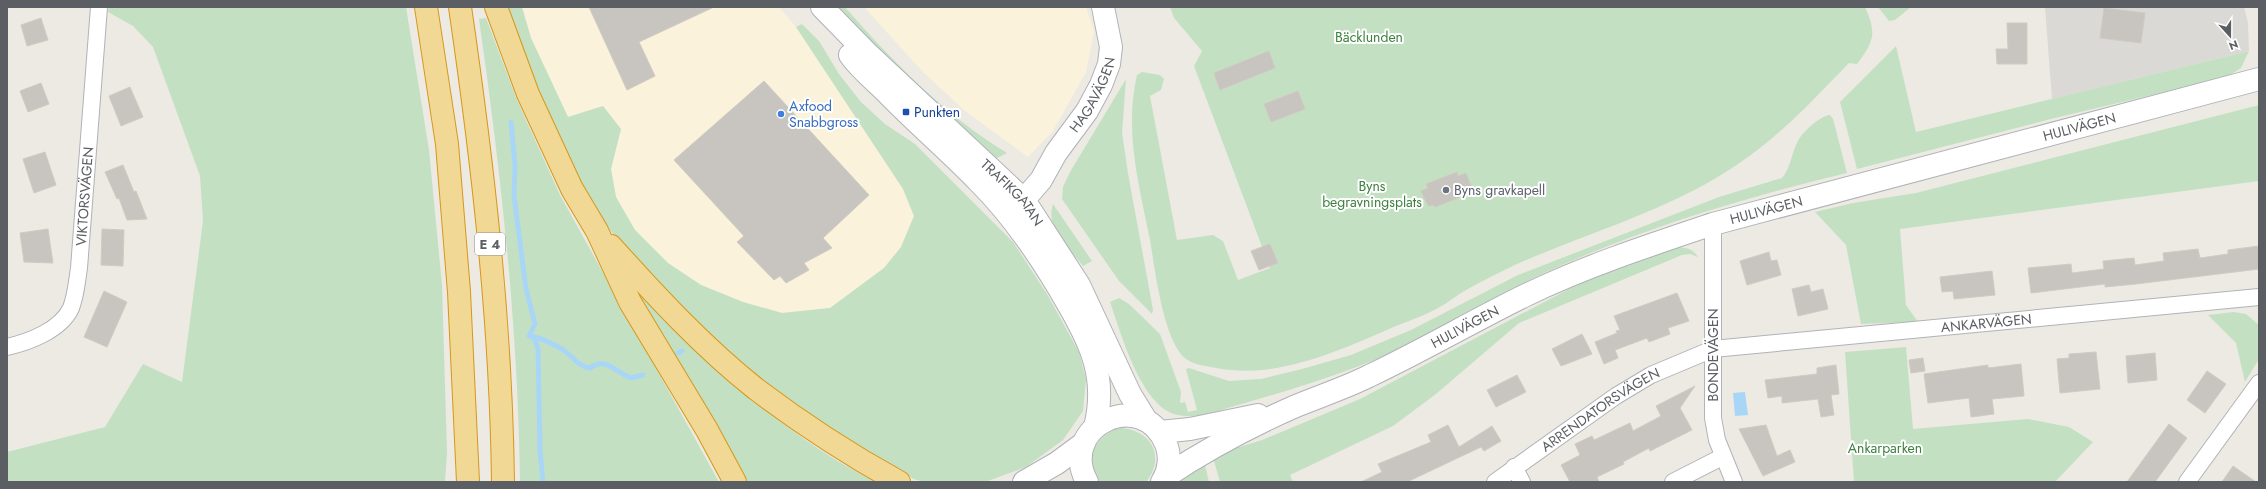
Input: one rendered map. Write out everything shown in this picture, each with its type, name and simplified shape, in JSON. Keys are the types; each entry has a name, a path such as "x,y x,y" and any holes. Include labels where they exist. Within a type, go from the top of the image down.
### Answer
{"highway":[{"name":"E 4","path":"426,7 446,144 459,292 468,453 468,482"},
{"name":"E 4","path":"460,7 479,138 494,282 503,482"},
{"path":"496,7 528,94 572,189 597,231 630,302 707,430 735,482"},
{"path":"597,231 674,313 756,388 843,449 899,482"},
{"name":"E 4","path":"464,482 468,453"}],"main road":[{"name":"TRAFIKGATAN","path":"818,7 855,62 977,180 1011,202 1083,330 1096,364 1101,392 1100,408 1089,435 1081,467 1087,482"},
{"name":"TRAFIKGATAN","path":"822,7 1011,202 1079,285 1130,394 1167,447 1169,455 1164,480"},
{"name":"HAGAVÄGEN","path":"1011,202 1041,180 1056,153 1087,110 1109,64 1111,47 1103,7"},
{"name":"HULIVÄGEN","path":"1164,480 1205,450 1296,406 1354,384 1525,296 1573,274 1713,224 2259,79"},
{"name":"HULIVÄGEN","path":"1024,482 1057,464 1111,417 1126,415 1153,426 1190,429 1296,406"}],"street":[{"name":"VIKTORSVÄGEN","path":"7,347 42,334 65,318 71,308 76,290 79,268 99,7"},
{"name":"BONDEVÄGEN","path":"1713,224 1713,418 1716,440 1734,482"},
{"name":"ANKARVÄGEN","path":"1713,349 2259,297"},
{"name":"ARRENDATORSVÄGEN","path":"1494,482 1628,389 1676,363 1713,349"},
{"path":"2187,482 2259,383"},
{"path":"1673,482 1722,457"},
{"path":"1514,467 1522,482"}],"shaded area":[{"path":"522,7 779,7 796,27 903,189 914,216 901,247 884,268 830,308 782,313 743,302 701,285 668,263 635,230 616,197 611,169 621,129 603,106 568,117 531,38"},
{"path":"864,7 1086,7 1094,31 1086,72 1053,131 1028,157 964,110 922,71"},
{"path":"2045,7 2244,7 2248,23 2249,51 2052,99"}],"green space":[{"path":"109,7 406,7 429,150 442,285 447,453 445,482 7,482 7,452 105,427 143,364 182,382 203,221 200,176 153,47 133,26 108,12"},
{"path":"505,7 522,7 531,38 568,117 603,106 621,129 611,169 616,197 635,230 668,263 701,285 743,302 782,313 830,308 884,268 901,247 914,216 903,189 796,27 802,24 819,41 839,74 861,102 885,124 915,144 1013,242 1047,294 1079,352 1086,379 1083,411 1063,440 1026,467 985,482 924,482 914,479 847,441 765,382 720,345 655,280 608,228 582,187 537,89"},
{"path":"836,7 845,7 882,48 941,105 984,138 1007,153 995,159 914,87"},
{"name":"Byns begravningsplats","path":"1170,7 1865,7 1871,24 1872,37 1867,49 1857,64 1849,63 1771,140 1715,179 1660,206 1517,264 1466,290 1435,310 1331,353 1285,366 1262,370 1239,371 1204,366 1186,359 1178,350 1171,337 1161,304 1134,158 1132,137 1133,96 1137,75 1142,72 1160,75 1164,79 1161,90 1150,96 1177,240 1213,235 1223,241 1238,280 1270,268 1194,66 1202,51 1174,18"},
{"path":"1878,7 1911,7 1895,20 1889,21"},
{"path":"486,18 517,100 560,195 719,482 520,482 516,366 507,250 479,19"},
{"path":"1896,46 1916,132 2249,51 2241,68 2227,77 2055,118 1857,169 1840,102"},
{"path":"1126,79 1122,133 1153,310 1152,314 1119,281 1062,199 1063,187 1070,172"},
{"path":"2259,105 2259,181 1900,229 1906,305 1918,322 1861,324 1846,245 1815,212 1853,203 1916,193"},
{"path":"1830,115 1833,119 1847,173 1774,191 1667,224 1632,237 1543,273 1418,340 1355,368 1267,397 1212,413 1195,416 1178,415 1165,409 1153,399 1134,368 1110,302 1119,298 1129,304 1160,334 1181,392 1180,403 1185,402 1188,412 1197,410 1186,369 1189,368 1229,381 1261,379 1351,355 1411,330 1518,275 1719,197 1782,178 1788,169 1796,144 1802,135 1817,121"},
{"path":"1053,204 1092,261 1083,266 1059,237 1052,222 1051,213"},
{"path":"1677,247 1689,249 1698,257 1690,254 1682,255 1519,323 1436,394 1393,426 1290,475 1293,482 1220,482 1214,461 1205,465 1209,482 1181,482 1187,473 1230,450 1262,440 1360,399 1586,280"},
{"path":"634,289 719,370 778,420 809,443 876,482 748,482"},
{"path":"2234,312 2246,314 2259,325 2259,359 2245,382 2236,343 2208,315"},
{"name":"Ankarparken","path":"1906,347 1913,429 2028,419 2069,427 2093,442 2055,482 1854,482 1845,352"},
{"path":"1118,428 1129,429 1139,433 1152,445 1155,453 1155,463 1146,482 1101,482 1095,475 1091,467 1093,451 1103,437"}],"water":[{"path":"1745,392 1748,415 1735,416 1733,393"}],"building":[{"path":"589,7 714,7 639,42 655,76 627,90"},
{"path":"2104,8 2145,13 2141,43 2100,38"},
{"path":"41,18 48,40 27,46 21,25"},
{"path":"2007,23 2027,23 2027,64 1997,64 1996,49 2008,49"},
{"path":"1269,51 1275,68 1220,90 1214,73"},
{"path":"764,81 869,195 823,238 832,248 804,263 809,270 786,283 780,276 774,280 737,242 744,236 674,160"},
{"path":"41,83 49,104 28,112 20,91"},
{"path":"130,87 143,117 121,126 109,96"},
{"path":"1298,91 1305,109 1271,122 1264,104"},
{"path":"45,152 56,185 34,193 23,159"},
{"path":"123,165 134,192 136,191 147,219 127,220 119,198 117,199 105,172"},
{"name":"Byns gravkapell","path":"1457,172 1458,176 1466,173 1472,188 1464,191 1466,195 1435,207 1434,205 1428,206 1421,191 1428,188 1426,184"},
{"path":"48,229 53,263 24,262 20,233"},
{"path":"102,229 124,230 123,266 101,265"},
{"path":"1270,244 1278,263 1259,270 1251,251"},
{"path":"2259,246 2259,269 2136,284 2105,287 2105,284 2031,293 2028,268 2071,264 2072,273 2104,269 2103,261 2134,258 2135,265 2164,261 2163,253 2198,249 2200,258 2228,254 2228,250"},
{"path":"1769,252 1771,261 1777,260 1781,275 1747,285 1740,261"},
{"path":"1992,271 1995,295 1954,299 1953,291 1942,292 1940,277"},
{"path":"1809,285 1811,292 1823,289 1828,309 1798,316 1792,289"},
{"path":"104,291 127,302 107,347 84,337"},
{"path":"1677,293 1689,321 1668,328 1670,334 1649,342 1647,338 1615,350 1618,358 1604,364 1595,342 1617,333 1616,331 1620,330 1614,316"},
{"path":"1582,334 1592,354 1561,366 1552,349"},
{"path":"2096,352 2100,389 2060,393 2057,359 2069,358 2069,354"},
{"path":"2155,353 2157,380 2128,383 2126,356"},
{"path":"1923,358 1925,371 1911,373 1909,360"},
{"path":"2021,364 2024,396 1992,399 1994,414 1971,417 1969,398 1928,403 1924,374 1988,365 1988,368"},
{"path":"1836,365 1839,394 1831,395 1834,415 1821,417 1818,399 1782,403 1782,396 1768,398 1765,380 1817,374 1817,368"},
{"path":"2207,371 2226,384 2205,413 2187,400"},
{"path":"1517,375 1526,392 1496,407 1487,390"},
{"path":"1695,386 1680,408 1692,430 1650,451 1649,448 1623,462 1624,464 1597,477 1599,482 1570,482 1561,465 1580,455 1575,444 1592,436 1594,440 1630,423 1633,431 1661,416 1656,406"},
{"path":"2169,424 2187,438 2155,482 2127,482"},
{"path":"1448,425 1459,447 1492,426 1501,441 1484,451 1481,447 1407,482 1361,482 1382,472 1378,464 1431,442 1428,435"},
{"path":"1766,425 1777,456 1790,450 1795,462 1763,476 1739,429"},
{"path":"2233,466 2256,482 2222,482"}],"waterway":[{"path":"511,122 515,166 514,196 526,289 535,324 529,336 534,338 538,348 540,451 543,482"},
{"path":"530,336 542,339 562,349 578,363 586,367 590,368 601,364 611,367 631,378 643,375"},
{"path":"678,353 682,351"}],"place":[{"name":"Punkten","path":"906,112"},
{"name":"Axfood Snabbgross","path":"781,114"},
{"name":"Byns gravkapell","path":"1446,190"}],"park label":[{"name":"Bäcklunden","path":"1369,37"}]}
